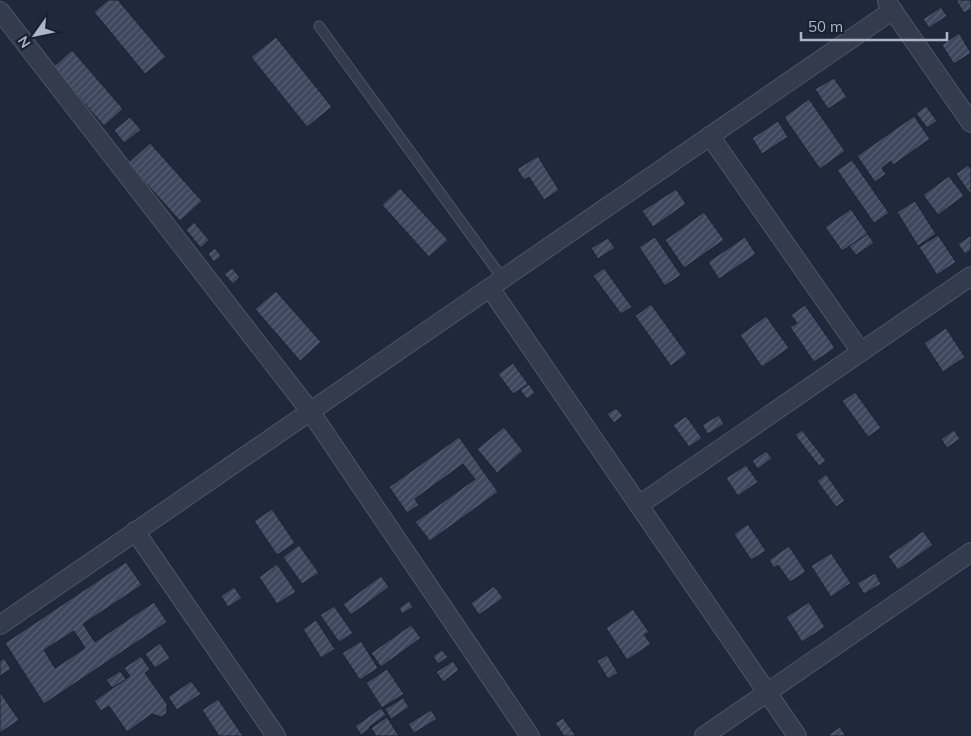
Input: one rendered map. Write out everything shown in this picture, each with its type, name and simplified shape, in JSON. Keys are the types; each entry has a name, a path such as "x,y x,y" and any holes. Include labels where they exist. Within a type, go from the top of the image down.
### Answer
{"street":[{"path":"0,625 710,136 890,5 971,122"},
{"path":"0,11 310,411 530,736"},
{"path":"710,136 861,352"},
{"path":"639,505 971,276"},
{"path":"496,283 639,505 798,736"},
{"path":"135,532 276,736"},
{"path":"704,736 971,552"}],"lane":[{"path":"319,26 496,283"}],"building":[{"path":"108,0 118,0 166,57 145,74 94,12"},
{"path":"956,0 971,0 971,9 964,13"},
{"path":"941,7 947,16 929,28 923,19"},
{"path":"959,33 971,53 954,64 942,45"},
{"path":"276,37 332,107 307,127 251,57"},
{"path":"72,50 123,109 104,126 53,67"},
{"path":"834,78 847,97 828,109 815,89"},
{"path":"809,99 845,151 820,169 784,117"},
{"path":"926,106 937,121 927,128 916,113"},
{"path":"914,116 930,139 893,165 891,161 882,168 886,174 875,182 857,156"},
{"path":"130,117 141,130 124,143 114,130"},
{"path":"778,121 788,137 762,154 752,138"},
{"path":"150,143 202,201 180,221 128,163"},
{"path":"538,156 559,190 544,200 529,177 524,180 517,169"},
{"path":"852,160 889,213 874,223 837,170"},
{"path":"968,165 971,169 971,195 956,174"},
{"path":"949,176 964,196 938,215 923,195"},
{"path":"400,188 448,240 429,257 382,205"},
{"path":"676,189 686,204 653,227 642,211"},
{"path":"915,201 936,234 918,246 897,212"},
{"path":"851,209 868,234 842,251 825,227"},
{"path":"704,212 724,240 684,268 665,240"},
{"path":"194,222 209,240 201,248 186,230"},
{"path":"868,234 874,243 856,255 849,246"},
{"path":"938,235 956,262 937,275 919,247"},
{"path":"971,235 971,250 965,254 958,244"},
{"path":"655,237 681,275 665,286 639,247"},
{"path":"745,237 756,254 719,279 708,262"},
{"path":"608,238 615,248 598,259 591,248"},
{"path":"215,248 221,256 214,262 208,254"},
{"path":"232,268 240,277 233,284 224,274"},
{"path":"604,268 632,307 621,314 593,276"},
{"path":"276,291 321,342 300,361 255,309"},
{"path":"651,304 687,354 671,366 635,316"},
{"path":"805,305 835,348 814,362 790,327 797,323 791,315"},
{"path":"766,316 789,348 762,367 740,335"},
{"path":"946,328 965,357 943,372 924,343"},
{"path":"513,363 528,384 513,394 498,374"},
{"path":"529,384 535,393 527,399 520,390"},
{"path":"855,392 881,428 868,437 842,401"},
{"path":"616,408 623,416 614,423 607,414"},
{"path":"719,415 724,424 708,434 702,425"},
{"path":"686,416 702,438 689,447 673,425"},
{"path":"504,427 523,451 497,473 477,449"},
{"path":"802,430 826,461 819,466 795,435"},
{"path":"954,430 960,439 947,448 941,439"},
{"path":"459,437 498,492 430,541 415,522 475,479 463,464 415,499 419,505 407,513 389,487"},
{"path":"766,451 772,458 758,469 752,461"},
{"path":"746,465 758,482 738,496 726,478"},
{"path":"826,474 845,501 836,507 817,481"},
{"path":"272,509 295,543 277,555 254,521"},
{"path":"748,524 766,551 751,560 734,534"},
{"path":"923,531 933,545 898,570 888,556"},
{"path":"299,545 319,573 302,584 283,557"},
{"path":"789,546 806,572 790,582 778,565 774,568 769,560"},
{"path":"831,553 851,583 831,597 811,566"},
{"path":"126,562 142,585 83,624 95,642 154,602 167,622 44,704 5,643","holes":["74,631 85,648 55,668 44,650"]},
{"path":"277,564 296,592 277,604 259,577"},
{"path":"875,573 881,584 864,594 857,583"},
{"path":"381,576 389,587 351,615 343,604"},
{"path":"494,586 503,598 479,615 471,603"},
{"path":"234,587 242,598 228,607 221,596"},
{"path":"409,601 413,607 402,614 399,608"},
{"path":"809,602 825,627 802,642 786,617"},
{"path":"334,606 353,633 339,642 320,615"},
{"path":"633,609 649,632 644,635 651,644 627,660 606,628"},
{"path":"316,620 335,649 321,658 303,629"},
{"path":"411,625 421,638 381,667 371,653"},
{"path":"361,641 378,668 360,680 342,653"},
{"path":"160,643 170,658 155,668 145,654"},
{"path":"442,650 448,657 438,664 433,656"},
{"path":"607,655 618,673 608,679 597,661"},
{"path":"141,656 150,669 145,673 167,704 167,711 161,717 152,714 127,732 109,706 101,711 94,701 130,676 124,668"},
{"path":"4,658 11,669 0,676 0,661"},
{"path":"453,661 459,670 443,682 436,672"},
{"path":"387,669 404,694 382,708 366,683"},
{"path":"120,671 126,679 112,688 106,680"},
{"path":"191,681 201,694 177,710 168,697"},
{"path":"0,692 19,720 0,733"},
{"path":"403,698 409,707 391,719 385,709"},
{"path":"218,699 243,736 219,736 202,710"},
{"path":"381,708 386,715 361,735 355,726"},
{"path":"431,710 437,719 414,733 408,724"},
{"path":"387,717 399,736 376,736 371,728"},
{"path":"563,718 576,736 564,736 555,723"},
{"path":"840,727 846,736 830,736 829,734"}]}
